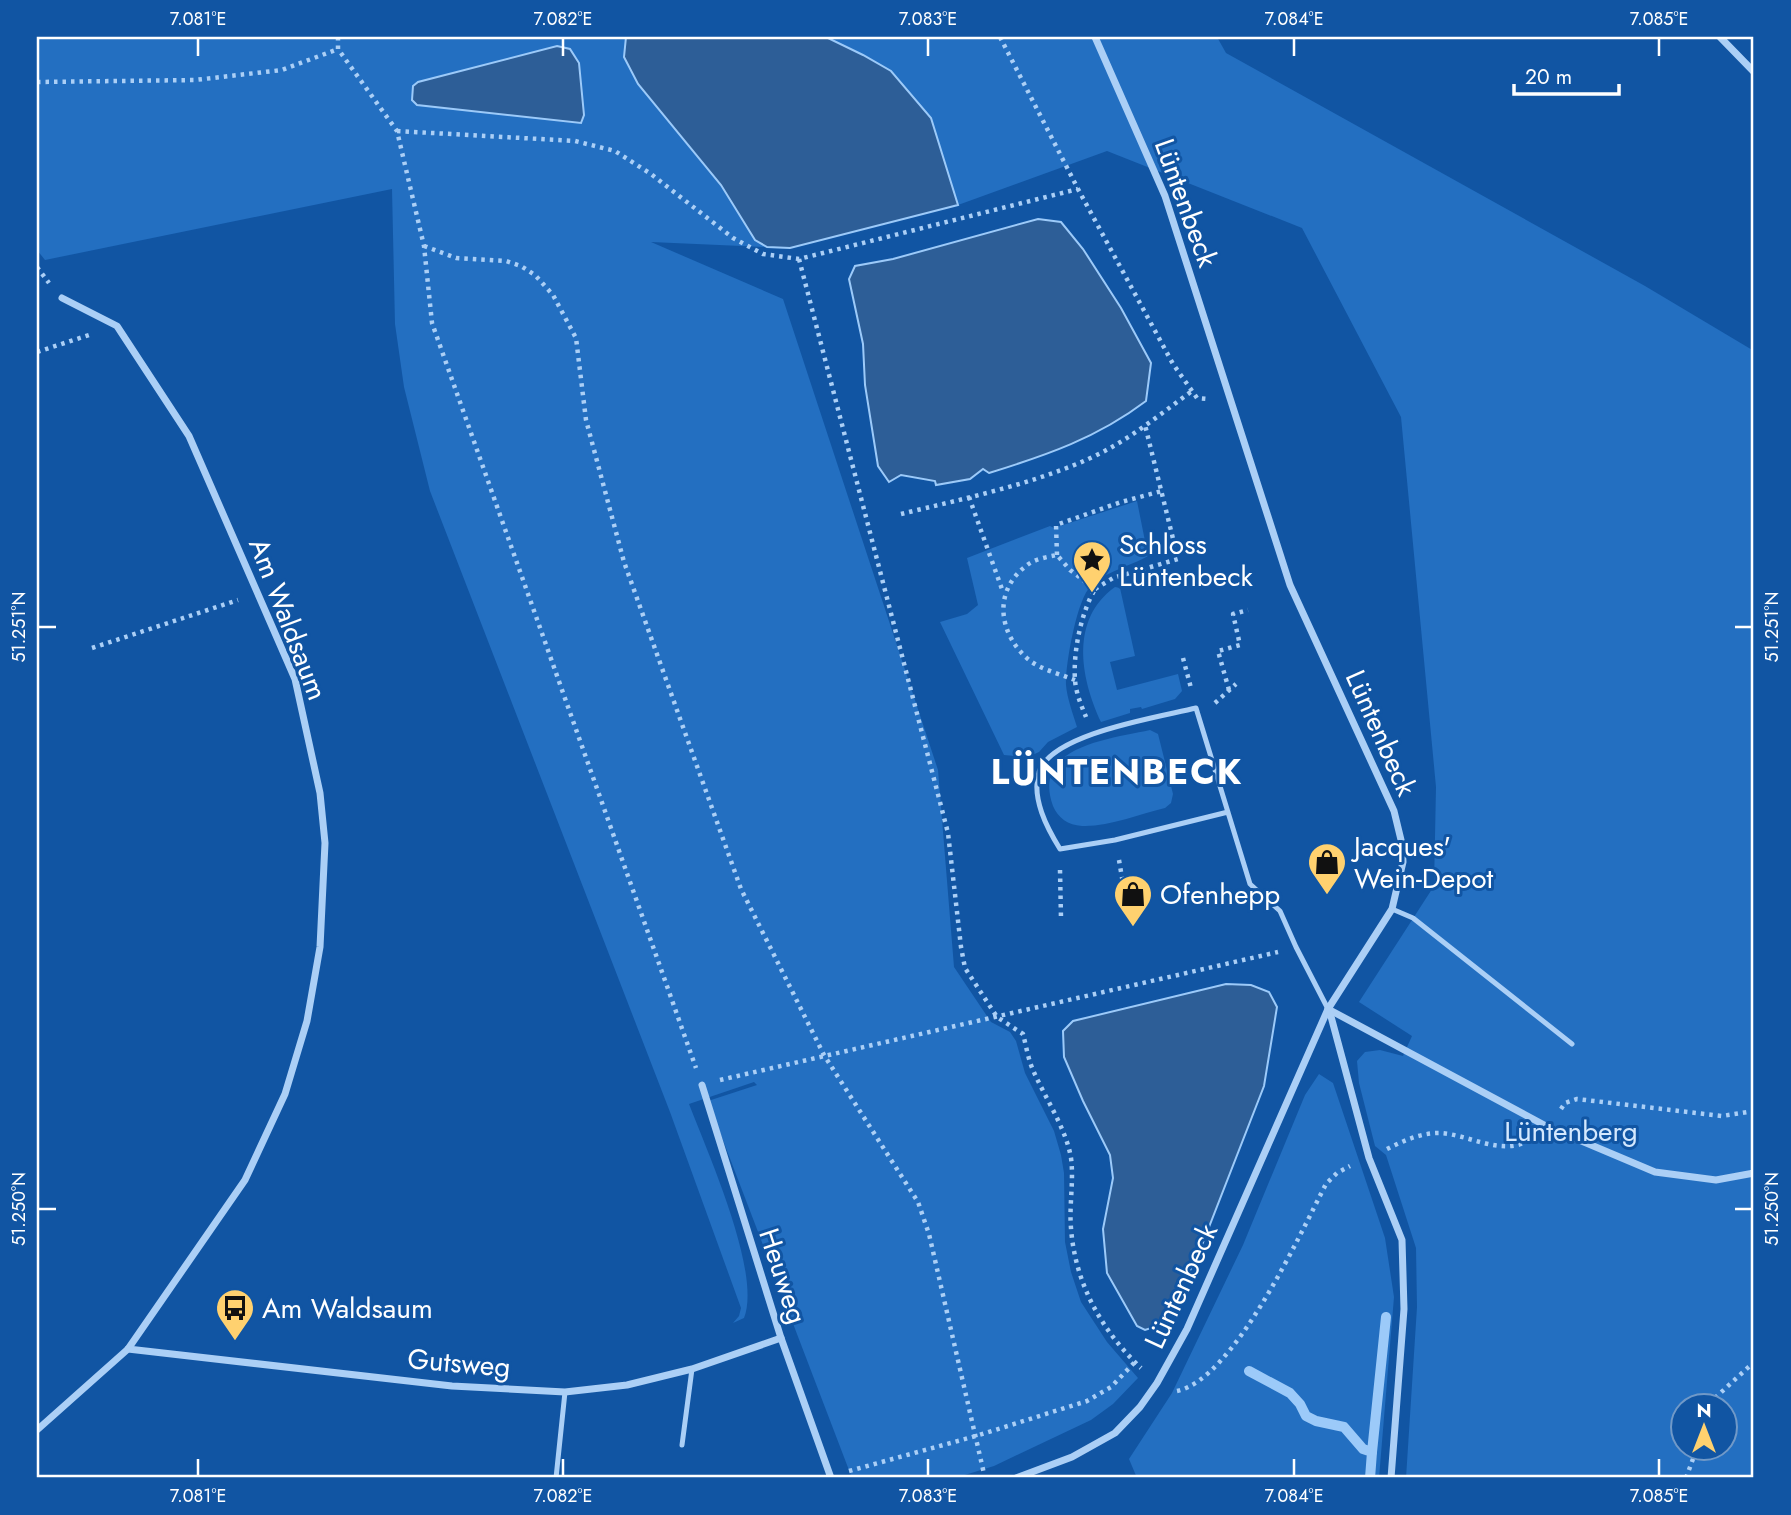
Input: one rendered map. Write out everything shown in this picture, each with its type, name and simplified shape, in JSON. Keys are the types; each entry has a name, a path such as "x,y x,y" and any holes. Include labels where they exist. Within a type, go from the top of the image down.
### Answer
{"street":[{"name":"Lüntenbeck","path":"1016,1478 1072,1457 1115,1433 1140,1407 1157,1383 1187,1329 1328,1009 1392,909 1403,862 1402,844 1394,811 1290,585 1165,196 1095,37"},
{"path":"1720,37 1754,72"},
{"name":"Am Waldsaum","path":"37,1430 128,1349 244,1180 285,1094 307,1021 318,960 325,843 320,793 295,679 189,436 117,326 62,298"},
{"path":"1328,1009 1369,1158 1402,1240 1404,1309 1391,1478"},
{"path":"1328,1009 1546,1126 1655,1172 1716,1180 1754,1173"},
{"name":"Heuweg","path":"702,1085 781,1338 831,1477"},
{"name":"Gutsweg","path":"128,1349 452,1386 565,1392 627,1385 692,1369 781,1338"}],"lane":[{"path":"1228,812 1115,840 1060,849 1045,826 1038,796 1040,771 1057,750 1091,733 1196,708 1228,812 1250,884 1280,911 1328,1009"},
{"path":"1392,909 1413,918 1572,1044"},
{"path":"682,1445 692,1369"},
{"path":"555,1478 565,1392"}],"path":[{"path":"338,37 338,49 397,131 424,246 432,323 702,1085 1296,947"},
{"path":"1000,37 1078,189 1173,364 1196,398 1229,400"},
{"path":"37,82 195,79 270,72 338,49"},
{"path":"397,131 575,141 615,150 651,174 733,238 763,254 799,259 1078,189"},
{"path":"424,246 456,258 506,261 522,266 535,275 553,295 576,338 586,420 624,562 741,889 824,1055 918,1202 929,1234 985,1478"},
{"path":"799,259 948,833 965,968 998,1017 1023,1034 1031,1067 1063,1134 1070,1158 1074,1261 1085,1292 1103,1323 1135,1362 1157,1383 1177,1392 1191,1388 1221,1363 1268,1295 1326,1184 1337,1173 1369,1158"},
{"path":"37,352 117,326"},
{"path":"901,514 969,497 1082,461 1111,447 1192,391"},
{"path":"1091,733 1075,680 1082,621 1088,601 1095,589 1113,578 1178,559 1145,425"},
{"path":"1095,589 1070,570 1057,555 1056,525 1162,491"},
{"path":"969,497 1003,593 1005,621 1016,645 1030,660 1075,680"},
{"path":"1003,593 1015,575 1028,564 1057,555"},
{"path":"92,648 258,593"},
{"path":"1229,690 1218,651 1240,645 1233,614 1248,610"},
{"path":"1183,658 1196,708 1214,703 1236,684"},
{"path":"1115,840 1126,901"},
{"path":"1060,849 1061,918"},
{"path":"831,1477 1087,1401 1111,1387 1135,1362"},
{"path":"1721,1392 1754,1362"}],"green space":[{"name":"Lüntenberg","path":"37,37 1217,37 1226,53 1645,286 1754,351 1754,1478 1406,1478 1417,1307 1416,1248 1386,1155 1375,1146 1359,1083 1357,1061 1365,1052 1380,1050 1403,1056 1412,1036 1359,1002 1434,886 1436,787 1401,417 1302,228 1107,151 958,205 790,248 651,242 783,299 938,770 954,967 991,1022 1010,1032 1016,1041 1025,1073 1054,1131 1061,1155 1064,1173 1065,1242 1081,1302 1107,1342 1138,1378 1113,1404 1091,1420 994,1466 955,1478 852,1478 708,1101 757,1085 754,1082 689,1104 730,1212 746,1272 748,1298 744,1318 733,1323 741,1308 670,1112 430,491 404,387 395,324 392,189 45,260 37,250"},
{"path":"1137,501 1148,556 1111,572 1091,586 1077,618 1066,685 1077,727 1048,742 1039,752 1028,757 1004,755 940,622 967,614 978,605 967,558 1050,526 1054,528"},
{"path":"1115,587 1120,588 1135,656 1110,662 1117,690 1178,674 1182,691 1175,699 1142,709 1130,709 1130,713 1101,722 1088,686 1083,650 1091,615 1101,600"},
{"path":"1150,730 1158,734 1173,794 1171,803 1165,808 1124,820 1092,826 1077,825 1061,817 1053,806 1049,786 1053,770 1063,758 1096,742"},
{"path":"1319,1074 1333,1083 1385,1238 1394,1297 1379,1478 1137,1478 1129,1459 1172,1393 1243,1245 1305,1095"}],"shaded area":[{"path":"626,37 826,37 863,55 891,71 931,118 958,205 790,248 767,247 755,240 721,185 638,84 624,57"},
{"path":"557,46 570,49 579,63 584,115 581,123 417,105 412,100 413,86 418,82"},
{"path":"1038,219 1061,222 1083,249 1121,308 1151,363 1146,401 1109,425 1071,444 989,473 983,469 970,479 936,485 935,481 901,475 889,482 878,466 865,385 863,344 849,279 855,266 893,259"},
{"path":"1226,984 1251,985 1269,992 1277,1007 1264,1086 1200,1250 1164,1324 1145,1330 1137,1326 1107,1273 1103,1229 1113,1178 1110,1155 1064,1057 1063,1031 1073,1021"}],"waterway":[{"path":"1372,1452 1386,1317"},
{"path":"1249,1371 1290,1393 1306,1416 1344,1427 1363,1449 1372,1452 1370,1478"}],"place":[{"name":"Schloss Lüntenbeck","path":"1092,594"},
{"name":"Jacques' Wein-Depot","path":"1327,896"},
{"name":"Ofenhepp","path":"1133,928"},
{"name":"Am Waldsaum","path":"235,1342"}],"district":[{"name":"LÜNTENBECK","path":"1117,772"}]}
